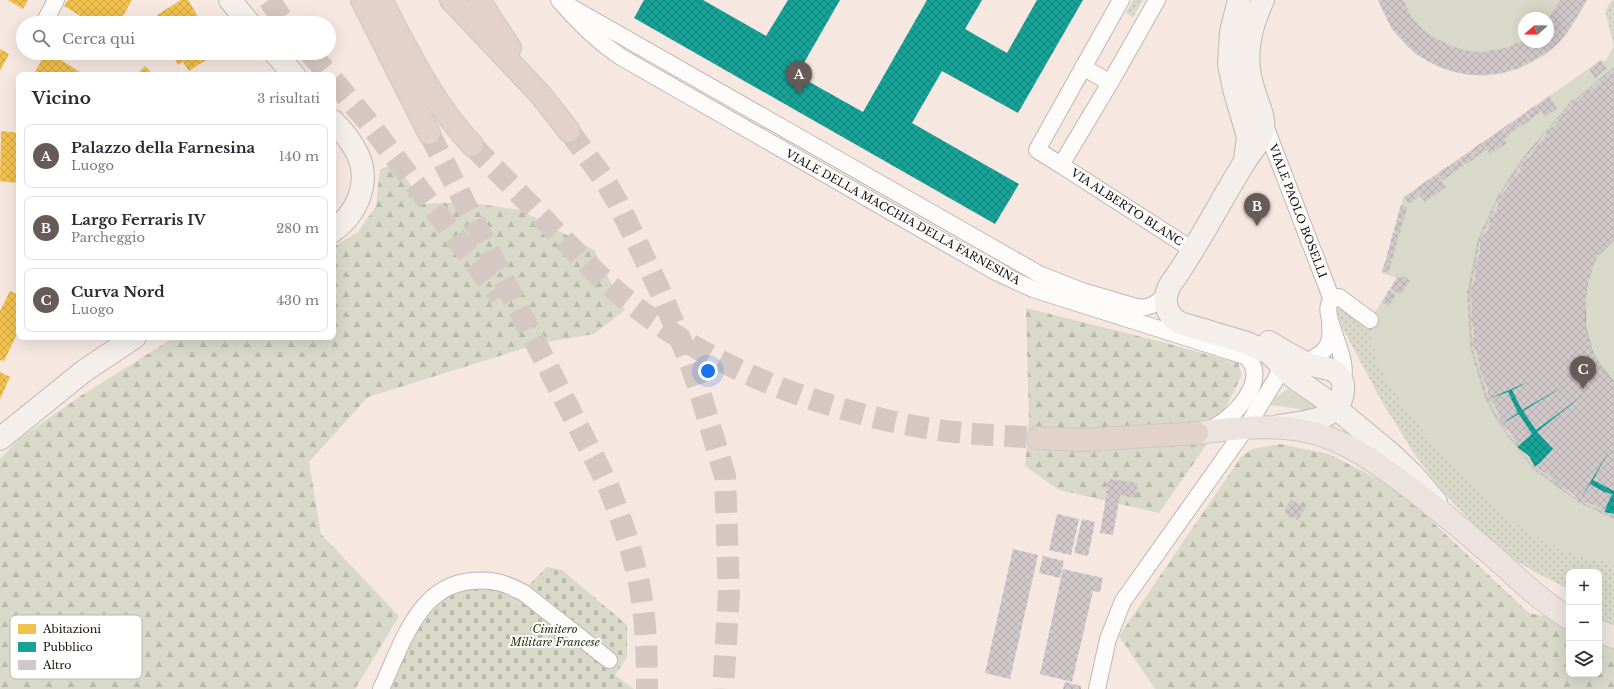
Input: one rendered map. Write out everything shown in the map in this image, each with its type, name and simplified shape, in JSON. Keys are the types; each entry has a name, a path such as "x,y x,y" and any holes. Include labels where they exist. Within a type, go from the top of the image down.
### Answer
{"highway":[{"path":"362,0 429,133"},
{"path":"381,0 434,97 451,121 472,145"},
{"path":"451,0 540,94"},
{"path":"479,0 540,94 569,131"},
{"path":"1038,438 1084,440 1197,433"}],"main road":[{"path":"1197,433 1272,427 1301,430 1343,443 1359,452 1446,515 1540,598 1566,616"},
{"path":"1602,633 1614,637"}],"street":[{"path":"48,16 56,0"},
{"path":"230,0 243,16"},
{"name":"VIALE DELLA MACCHIA DELLA FARNESINA","path":"559,0 1035,272 1082,291 1142,308 1151,306 1165,296"},
{"name":"VIALE DELLA MACCHIA DELLA FARNESINA","path":"559,0 592,35 621,57 996,272 1033,289 1240,353 1248,358 1253,364 1255,372 1254,380 1250,390 1240,406 1223,423 1197,433"},
{"path":"1110,83 1083,67 1121,0"},
{"path":"1061,165 1157,0"},
{"path":"1239,0 1232,23 1229,58 1234,89 1248,137 1245,162"},
{"name":"VIALE PAOLO BOSELLI","path":"1263,0 1251,30 1248,59 1252,85 1264,123 1332,300"},
{"path":"281,60 291,72"},
{"name":"VIA ALBERTO BLANC","path":"1083,67 1036,150 1193,250"},
{"name":"VIALE PAOLO BOSELLI","path":"1165,296 1170,285 1193,250 1245,162 1259,142 1263,133 1264,123"},
{"path":"336,124 357,153 362,166 362,179 359,196 353,211 336,229"},
{"path":"947,222 996,272"},
{"path":"1177,275 1179,297 1188,311 1198,316 1260,337 1305,363 1333,371 1338,374 1342,380 1344,387 1343,394 1336,408 1328,415 1320,418 1272,427"},
{"path":"1165,296 1168,308 1175,319 1180,323 1247,343 1269,353 1293,377 1336,408 1412,474 1446,515"},
{"path":"1305,363 1322,353 1328,345 1331,335 1328,319 1328,307 1332,300 1336,298 1341,299 1370,320"},
{"path":"1328,319 1343,358 1345,370 1342,380"},
{"path":"0,439 84,371 130,340"},
{"path":"1097,689 1108,639 1123,601 1246,428 1276,379 1279,372 1278,363"},
{"path":"381,689 413,622 429,600 439,592 451,586 469,581 494,580 518,590 609,660"}],"green space":[{"path":"1133,0 1143,0 1133,17 1126,13"},
{"path":"1378,0 1587,0 1569,31 1554,47 1554,12 1518,12 1518,48 1553,48 1530,64 1504,73 1479,76 1454,72 1430,62 1409,47 1391,26"},
{"path":"1612,0 1614,0 1614,47 1605,11"},
{"path":"1614,46 1614,629 1602,583 1602,569 1566,569 1566,588 1533,571 1509,556 1453,503 1431,477 1411,449 1361,363 1370,320 1397,278 1382,273 1403,198 1601,60 1603,62 1606,60"},
{"path":"397,164 423,204 463,202 521,210 594,250 625,310 594,334 541,343 368,397 309,462 321,534 399,616 355,689 0,689 0,459 19,439 82,395 170,340 336,340 336,245 358,232 376,206 380,169"},
{"path":"1341,307 1374,330 1374,350 1385,376 1403,405 1453,465 1479,491 1519,526 1540,539 1589,559 1614,563 1614,629 1602,625 1602,569 1566,569 1566,588 1533,571 1485,537 1431,477 1385,407 1344,331 1337,313 1338,308"},
{"path":"1026,308 1162,342 1238,363 1242,375 1209,441 1159,513 1059,490 1025,466 1029,421"},
{"path":"1288,389 1315,406 1315,409 1312,411 1271,405 1276,397"},
{"path":"1280,444 1329,454 1384,482 1421,511 1529,613 1566,620 1566,677 1602,677 1602,628 1614,630 1614,689 1155,689 1119,636 1241,457 1252,449"},
{"name":"Cimitero Militare Francese","path":"547,567 562,570 627,625 627,657 615,675 634,689 389,689 422,624 433,610 446,599 461,591 480,588 503,589 518,596"}],"building: Abitazioni":[{"path":"8,0 28,0 23,9"},
{"path":"68,0 132,0 123,16 80,16 64,6"},
{"path":"181,0 188,0 198,16 158,16"},
{"path":"0,49 9,54 0,71"},
{"path":"42,60 60,60 80,72 35,72"},
{"path":"175,60 206,60 189,71 183,62 178,65"},
{"path":"145,66 151,72 139,72"},
{"path":"1,131 16,133 16,183 0,181"},
{"path":"10,291 16,294 16,336 4,361 0,360 0,311"},
{"path":"0,372 10,377 0,399"}],"building: Pubblico":[{"path":"644,0 703,0 766,36 788,0 840,0 797,75 863,112 927,0 982,0 965,29 1007,53 1037,0 1083,0 1018,113 942,71 912,123 1019,184 995,224 634,18"},
{"path":"1614,75 1614,240 1599,255 1571,240 1563,249 1589,276 1585,300 1586,327 1593,353 1614,382 1614,514 1604,512 1606,509 1581,497 1538,464 1535,467 1529,456 1517,447 1520,444 1504,421 1492,397 1477,346 1474,292 1484,241 1503,199 1526,164 1551,133 1577,106"}],"building: Altro":[{"path":"1378,0 1403,0 1411,16 1423,30 1451,46 1469,51 1483,52 1506,48 1518,43 1518,48 1553,48 1545,54 1519,68 1501,73 1471,75 1451,71 1437,66 1417,55 1392,29"},
{"path":"1560,0 1587,0 1566,34 1554,47 1554,12 1552,12"},
{"path":"1601,60 1607,69 1595,78 1589,69"},
{"path":"1614,67 1614,70 1588,91 1614,71 1614,240 1599,255 1594,264 1587,287 1585,313 1586,327 1593,353 1614,382 1614,491 1593,480 1610,449 1579,501 1614,516 1614,519 1578,502 1533,469 1499,424 1486,401 1470,347 1467,290 1478,239 1497,195 1521,160 1572,100 1574,100","holes":["1573,104 1555,126 1548,130 1543,140 1536,146 1531,155 1523,162 1546,132","1523,162 1519,172 1512,179","1512,179 1507,189 1499,197","1499,197 1497,209 1490,218","1490,218 1488,230 1480,240","1480,240 1480,253 1475,265","1475,265 1475,279 1471,290","1470,292 1472,310 1471,319","1471,319 1474,332 1472,346","1472,346 1477,353 1481,373 1488,389 1488,398","1528,382 1512,390 1522,410 1566,385 1523,411 1536,430 1583,395 1537,432 1553,449 1536,467 1517,447 1501,424 1488,399","1535,467 1549,475 1557,484","1557,484 1574,494 1579,501"]},
{"path":"1549,96 1557,108 1545,117 1537,105"},
{"path":"1536,105 1541,112 1531,119 1526,112"},
{"path":"1525,113 1530,120 1520,127 1515,120"},
{"path":"1514,121 1519,127 1509,135 1504,127"},
{"path":"1503,128 1509,136 1504,139 1507,143 1490,154 1482,143"},
{"path":"1481,143 1486,150 1476,157 1471,150"},
{"path":"1470,151 1475,158 1465,165 1460,158"},
{"path":"1459,159 1464,165 1454,173 1449,166"},
{"path":"1448,166 1453,173 1443,180 1438,173"},
{"path":"1437,174 1446,187 1425,202 1415,189"},
{"path":"1415,190 1419,196 1409,204 1404,197"},
{"path":"1401,205 1407,207 1404,220 1397,218"},
{"path":"1397,219 1403,221 1400,233 1394,231"},
{"path":"1393,232 1399,234 1396,246 1390,245"},
{"path":"1390,245 1396,247 1392,260 1386,258"},
{"path":"1386,259 1392,261 1388,273 1382,271"},
{"path":"1397,277 1405,277 1410,281 1400,295 1391,288"},
{"path":"1389,290 1396,295 1389,306 1382,302"},
{"path":"1508,392 1518,413 1501,424 1497,410 1488,399"},
{"path":"1519,414 1532,434 1517,447 1512,434 1501,424"},
{"path":"1109,479 1138,483 1135,498 1120,495 1113,535 1100,533"},
{"path":"1590,484 1604,492 1612,494 1604,512 1594,505 1579,501"},
{"path":"1291,500 1305,508 1298,520 1284,512"},
{"path":"1057,514 1079,519 1071,555 1049,550"},
{"path":"1082,519 1095,522 1088,556 1074,553"},
{"path":"1013,549 1038,555 1010,679 985,673"},
{"path":"1043,556 1064,561 1060,578 1039,573"},
{"path":"1063,569 1103,578 1100,592 1093,591 1072,682 1040,674"},
{"path":"1065,682 1081,686 1081,689 1063,689"}],"tunnel":[{"path":"269,0 280,16"},
{"path":"316,60 326,72"},
{"path":"336,84 368,122 500,296"},
{"path":"569,131 604,179 618,203 661,293 689,360 725,476 729,594 723,689"},
{"path":"429,133 608,485 618,510 634,562 640,588 646,638 647,689"},
{"path":"472,145 580,256 622,296 653,320 686,342 721,361 757,378 795,393 833,406 871,416 925,428 974,434 1038,438"}],"place":[{"name":"Palazzo della Farnesina","path":"799,94"},
{"name":"Largo Ferraris IV","path":"1257,226"},
{"name":"Curva Nord","path":"1583,389"}]}
